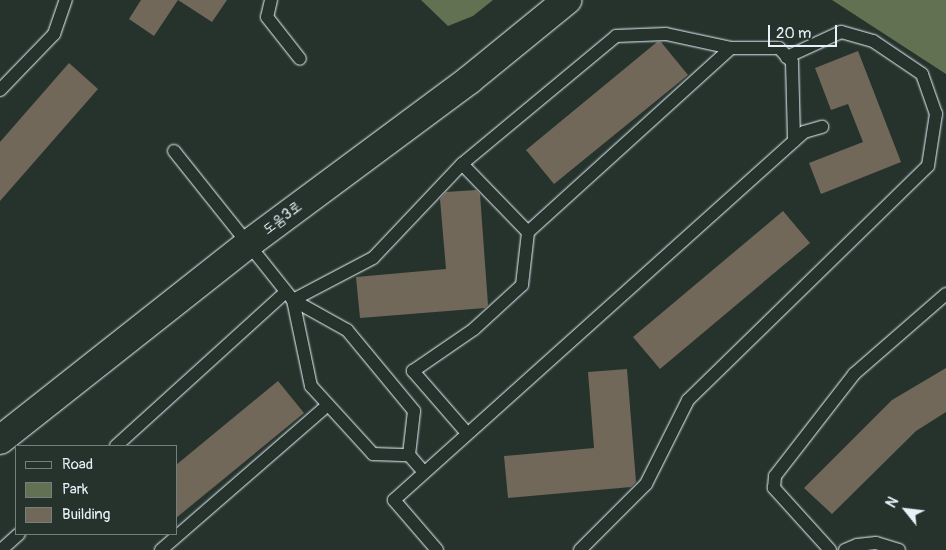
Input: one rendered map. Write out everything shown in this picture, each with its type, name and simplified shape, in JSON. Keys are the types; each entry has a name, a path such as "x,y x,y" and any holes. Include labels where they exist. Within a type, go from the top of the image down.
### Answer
{"street":[{"name":"도움3로","path":"0,440 247,245 469,80 567,0"}],"lane":[{"path":"0,90 54,34 66,0"},
{"path":"270,0 267,17 300,59"},
{"path":"580,550 646,484 688,400 928,166 936,114 922,74 873,41 841,32 788,57"},
{"path":"117,445 289,296 373,258 462,164 616,36 666,34 731,48 779,48 792,62 794,141"},
{"path":"466,432 413,371 474,329 522,285 528,232 731,48"},
{"path":"433,549 394,500 423,470 804,132 822,127"},
{"path":"174,151 289,296 347,330 414,411 408,456"},
{"path":"462,164 528,232"},
{"path":"830,550 774,488 775,476 854,374 946,294"},
{"path":"289,296 311,386 373,454 408,456 423,470"},
{"path":"162,550 328,405"},
{"path":"1,550 18,535"},
{"path":"845,550 857,544 876,543 899,550"}],"green space":[{"path":"421,0 493,0 473,16 448,26"},
{"path":"832,0 946,0 946,74"}],"building":[{"path":"141,0 178,0 154,36 129,19"},
{"path":"178,0 227,0 212,22"},
{"path":"657,42 661,42 688,75 554,184 526,150"},
{"path":"858,51 901,162 821,194 809,163 863,142 848,104 831,110 815,68"},
{"path":"69,63 98,89 0,201 0,142"},
{"path":"476,190 480,194 488,305 485,308 360,318 356,277 446,269 440,199 446,192"},
{"path":"783,211 810,243 660,369 633,337"},
{"path":"946,368 946,412 916,431 832,514 804,488 892,400"},
{"path":"627,369 636,482 631,487 508,498 504,456 594,448 588,372"},
{"path":"278,381 304,413 178,516 178,463"}]}
